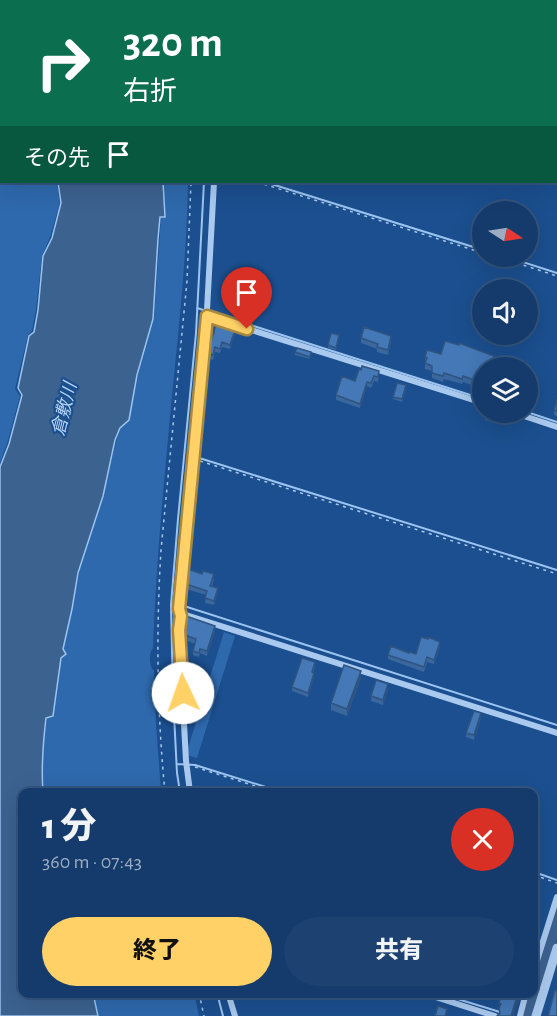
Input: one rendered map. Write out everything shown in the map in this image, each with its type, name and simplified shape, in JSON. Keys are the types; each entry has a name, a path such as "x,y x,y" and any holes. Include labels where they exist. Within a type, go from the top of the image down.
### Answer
{"street":[{"path":"189,788 186,765 179,630 192,459 207,313 214,183"},
{"path":"207,313 472,400"},
{"path":"538,421 557,427"},
{"path":"180,609 186,615 557,733"},
{"path":"538,957 557,897"},
{"path":"536,1016 557,948"},
{"path":"230,998 235,1016"},
{"path":"439,998 495,1016"},
{"path":"520,1016 525,998"}],"path":[{"path":"165,788 159,694 160,550 187,282 191,183"},
{"path":"259,183 472,250"},
{"path":"529,267 557,276"},
{"path":"192,459 557,574"},
{"path":"186,765 262,788"},
{"path":"538,876 557,883"},
{"path":"200,998 204,1016"}],"shaded area":[{"path":"0,183 57,183 60,203 42,256 32,331 28,335 15,389 20,396 0,463"},
{"path":"163,183 188,183 182,289 161,522 153,648 150,658 154,670 161,788 43,788 43,742 47,718 53,717 61,659 66,654 63,649 80,569 103,496 116,442 121,427 129,420 138,375 154,319 161,218 165,217"},
{"path":"224,632 235,636 197,758 187,755 188,748"},
{"path":"94,998 195,998 199,1016 99,1016"}],"water":[{"name":"倉敷川","path":"58,183 163,183 165,217 160,217 153,319 137,375 129,420 120,428 115,440 103,496 78,573 63,649 66,654 61,658 53,716 46,718 43,788 18,788 18,998 94,998 98,1016 0,1016 0,467 9,444 22,395 18,388 29,336 34,332 43,256 52,238 61,203"}],"building":[{"path":"217,320 235,330 230,345 222,342 220,349 215,347 213,355 208,354"},
{"path":"364,327 391,336 388,350 361,338"},
{"path":"331,333 339,335 336,348 328,345"},
{"path":"445,341 459,345 459,343 494,356 472,357 472,379 463,376 462,379 444,373 443,376 432,373 432,366 425,363 427,350 441,354"},
{"path":"297,348 311,352 310,357 295,352"},
{"path":"362,366 379,371 378,377 374,376 371,383 367,382 360,404 336,395 342,376 355,381"},
{"path":"397,383 406,385 402,399 393,397"},
{"path":"188,569 202,574 203,571 214,574 210,586 218,588 214,601 205,598 207,591 186,584"},
{"path":"186,616 215,626 207,651 200,649 199,653 193,651 196,639 185,635"},
{"path":"421,637 440,642 434,660 427,657 424,667 388,655 391,646 416,654"},
{"path":"302,658 315,662 308,693 292,687"},
{"path":"344,665 361,671 347,709 331,703"},
{"path":"376,680 388,684 383,700 371,696"},
{"path":"474,711 481,713 474,735 466,733"},
{"path":"555,990 557,991 557,1016 548,1016"},
{"path":"500,998 516,998 511,1016 497,1016 500,1013 501,1004 499,1003"},
{"path":"438,1006 447,1009 445,1016 435,1016"}],"waterway":[{"path":"179,788 173,695 171,605 196,333 204,183"},
{"path":"268,183 472,247"},
{"path":"538,267 557,273"},
{"path":"197,308 472,396"},
{"path":"538,416 557,422"},
{"path":"196,457 557,570"},
{"path":"171,605 184,606 557,725"},
{"path":"177,764 195,765 269,788"},
{"path":"538,873 557,880"},
{"path":"538,975 557,915"},
{"path":"218,998 223,1016"},
{"path":"454,998 500,1012"},
{"path":"525,1016 531,998"}],"route":[{"path":"183,693 179,609 207,316 247,329"}]}
